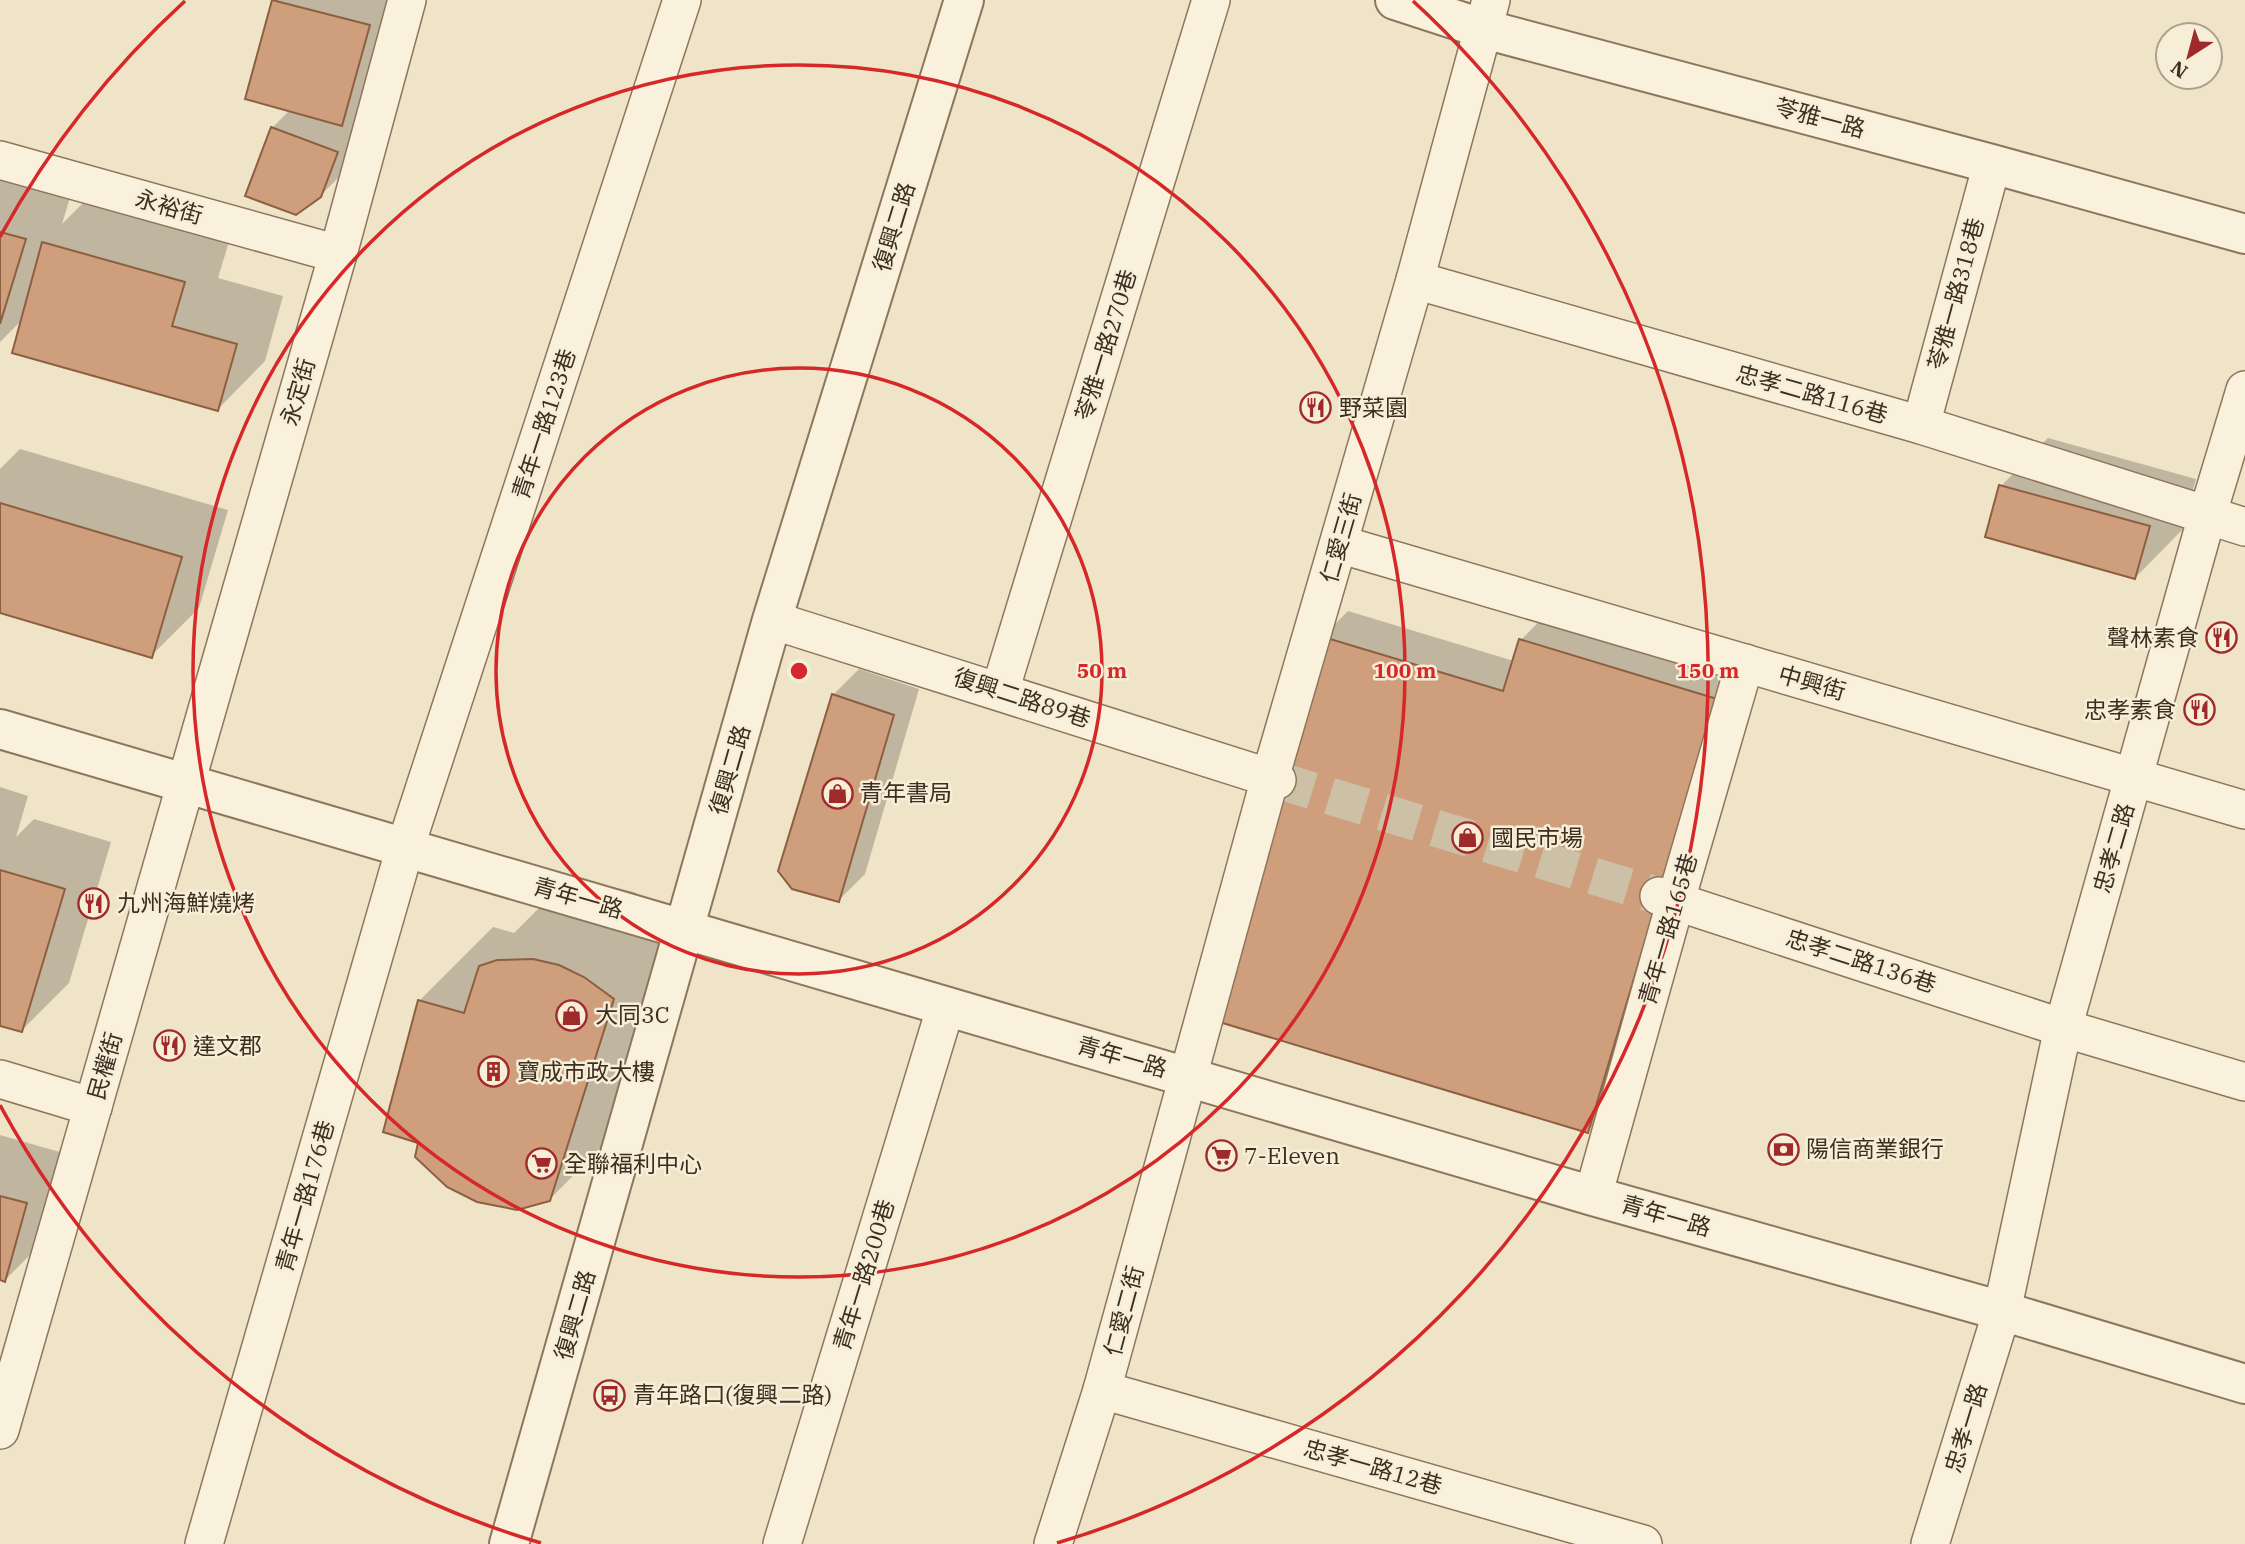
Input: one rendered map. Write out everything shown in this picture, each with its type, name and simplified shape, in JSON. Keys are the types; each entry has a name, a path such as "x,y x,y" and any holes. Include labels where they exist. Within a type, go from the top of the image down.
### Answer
{"street":[{"name":"永定街","path":"184,783 338,254 407,0"},
{"name":"青年一路123巷","path":"405,848 682,0"},
{"name":"復興二路","path":"509,1544 772,620 964,0"},
{"name":"苓雅一路270巷","path":"1000,691 1211,0"},
{"name":"苓雅一路","path":"1395,0 1487,15 1992,164 2245,234"},
{"name":"仁愛三街","path":"1188,1076 1415,280 1487,15"},
{"name":"永裕街","path":"0,160 338,254"},
{"name":"苓雅一路318巷","path":"1921,425 1992,164"},
{"name":"忠孝二路116巷","path":"1415,280 1921,425 2245,527"},
{"name":"忠孝二路","path":"2003,1311 2063,1028 2245,390"},
{"name":"中興街","path":"1339,544 2245,810"},
{"name":"復興二路89巷","path":"772,620 1274,779"},
{"name":"青年一路165巷","path":"1594,1196 1667,898 1745,663"},
{"name":"青年一路","path":"0,729 1594,1196 2003,1311 2245,1384"},
{"name":"民權街","path":"0,1430 12,1345 93,1107 184,783"},
{"name":"青年一路176巷","path":"204,1544 405,848"},
{"name":"忠孝二路136巷","path":"1667,898 2063,1028 2245,1082"},
{"name":"青年一路200巷","path":"782,1544 946,1006"},
{"name":"仁愛二街","path":"1053,1544 1102,1390 1188,1076"},
{"path":"0,1079 93,1107"},
{"name":"忠孝一路","path":"1930,1544 2003,1311"},
{"name":"忠孝一路12巷","path":"1102,1390 1643,1544"}],"building":[{"path":"272,0 370,25 342,126 245,99"},
{"path":"271,127 338,152 321,197 296,215 245,196"},
{"path":"0,232 26,239 0,324"},
{"path":"42,242 185,282 172,326 237,344 218,411 12,353"},
{"path":"1999,485 2150,526 2135,579 1985,537"},
{"path":"0,503 182,557 152,658 0,613"},
{"name":"國民市場","path":"1320,636 1503,691 1519,639 1717,699 1588,1133 1206,1018"},
{"name":"青年書局","path":"832,694 894,715 839,902 792,889 778,871"},
{"path":"0,870 65,889 22,1032 0,1026"},
{"name":"寶成市政大樓","path":"533,959 559,965 584,977 614,999 550,1201 517,1210 477,1202 447,1187 415,1157 418,1143 383,1132 418,1000 464,1013 479,966 497,960"},
{"path":"0,1196 27,1203 5,1282 0,1280"}],"tunnel":[{"path":"1277,780 1659,896"}],"place":[{"name":"野菜園","path":"1316,408"},
{"name":"聲林素食","path":"2222,638"},
{"name":"忠孝素食","path":"2199,710"},
{"name":"青年書局","path":"837,793"},
{"name":"國民市場","path":"1468,838"},
{"name":"九州海鮮燒烤","path":"94,903"},
{"name":"大同3C","path":"572,1015"},
{"name":"達文郡","path":"170,1046"},
{"name":"寶成市政大樓","path":"494,1072"},
{"name":"陽信商業銀行","path":"1783,1149"},
{"name":"7-Eleven","path":"1221,1156"},
{"name":"全聯福利中心","path":"541,1164"},
{"name":"青年路口(復興二路)","path":"610,1395"}]}
